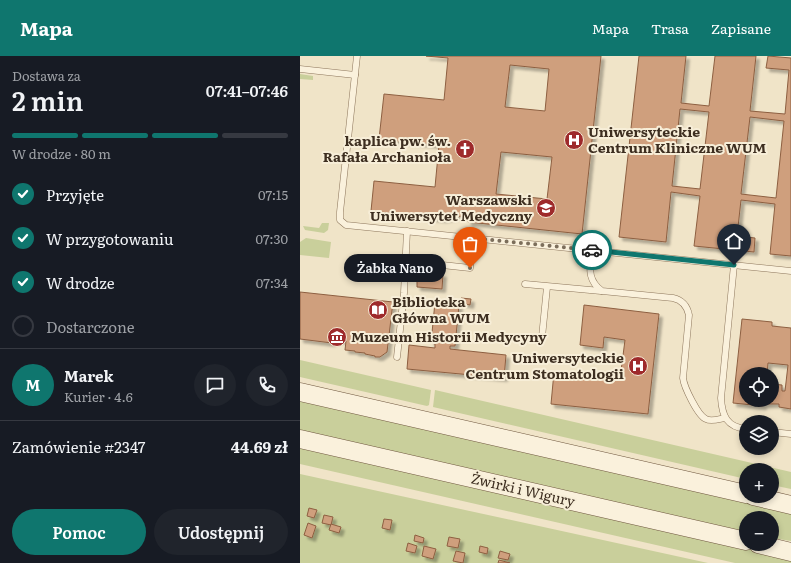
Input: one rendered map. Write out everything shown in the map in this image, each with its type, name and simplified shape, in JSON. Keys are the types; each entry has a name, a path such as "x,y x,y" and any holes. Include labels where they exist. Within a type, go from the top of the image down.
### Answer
{"main road":[{"path":"300,392 739,492"},
{"name":"Żwirki i Wigury","path":"300,439 739,539"},
{"path":"779,502 791,505"},
{"path":"779,549 791,552"}],"lane":[{"path":"357,56 340,212 340,220 346,225 791,271"},
{"path":"300,69 355,75"},
{"path":"397,357 404,293 407,231"},
{"path":"405,261 470,268 472,238"},
{"path":"591,250 590,272 592,280 602,291"},
{"path":"734,265 721,409 725,418 730,424 739,428"},
{"path":"525,284 673,298 680,300 688,309 689,315 683,378 684,384 701,416 710,420 725,418"},
{"path":"542,337 547,287"},
{"path":"779,433 791,434"}],"green space":[{"path":"300,74 313,76 313,80 300,79"},
{"path":"322,223 329,223 328,230 324,233 305,230 303,226 319,228"},
{"path":"306,238 331,242 329,258 300,255 300,242"},
{"path":"300,360 431,390 429,405 427,406 300,377"},
{"path":"435,390 752,463 739,463 739,477 433,407"},
{"path":"300,400 739,499 739,503 756,503 791,511 791,541 779,539 779,511 739,511 739,532 300,432"},
{"path":"300,446 739,546 739,551 760,551 791,558 791,563 735,563 300,464"},
{"path":"779,469 791,472 791,489 779,486"},
{"path":"300,474 708,563 300,563"}],"building":[{"path":"426,56 601,56 582,234 468,222 468,217 457,216 443,219 371,211 374,181 435,187 439,145 379,139 384,94 444,100 448,58","holes":["510,65 549,69 545,111 505,107","501,152 552,157 547,199 496,194"]},
{"path":"639,56 686,56 681,103 709,106 715,56 756,56 750,111 785,114 789,70 766,68 768,56 791,58 791,256 770,254 775,204 741,200 737,236 755,238 754,252 694,246 700,196 671,192 666,242 619,237","holes":["680,109 709,112 700,189 672,186","750,117 784,121 776,198 741,194"]},
{"path":"421,265 434,266 433,274 420,272"},
{"path":"420,272 443,274 442,289 417,287 417,277 420,277"},
{"path":"300,292 393,302 387,352 380,357 375,357 365,353 345,350 346,341 332,339 332,343 300,339"},
{"path":"461,298 471,299 470,305 461,303"},
{"path":"435,302 459,305 455,346 450,346 450,349 506,355 504,378 407,369 409,345 435,348 435,344 431,343"},
{"name":"Uniwersyteckie Centrum Stomatologii","path":"584,305 659,314 648,414 551,404 554,372 620,379 625,340 604,337 603,348 580,345"},
{"path":"742,319 772,322 772,326 791,328 791,409 779,407 779,385 782,385 782,391 785,391 788,365 768,363 768,367 739,367 739,404 733,403"},
{"path":"309,508 317,510 314,518 307,516"},
{"path":"324,515 333,517 331,525 322,523"},
{"path":"384,519 392,520 390,530 382,528"},
{"path":"308,523 316,526 312,538 304,535"},
{"path":"331,524 341,527 339,533 329,530"},
{"path":"415,535 424,538 423,543 414,541"},
{"path":"449,537 460,539 458,548 447,546"},
{"path":"408,543 417,546 415,553 406,551"},
{"path":"424,546 436,549 433,559 422,556"},
{"path":"480,546 488,548 487,554 479,552"},
{"path":"456,551 465,553 463,563 453,561"},
{"path":"500,551 510,554 508,560 498,558"},
{"path":"499,560 510,563 498,563"}],"way so far":[{"path":"470,268 472,238 592,250"}],"place":[{"name":"Uniwersyteckie Centrum Kliniczne WUM","path":"574,140"},
{"name":"kaplica pw. św. Rafała Archanioła","path":"465,149"},
{"name":"Warszawski Uniwersytet Medyczny","path":"546,208"},
{"name":"Żabka Nano","path":"470,268"},
{"name":"Biblioteka Główna WUM","path":"378,310"},
{"name":"Muzeum Historii Medycyny","path":"337,337"},
{"name":"Uniwersyteckie Centrum Stomatologii","path":"638,366"}],"route":[{"path":"592,250 734,265"}]}
